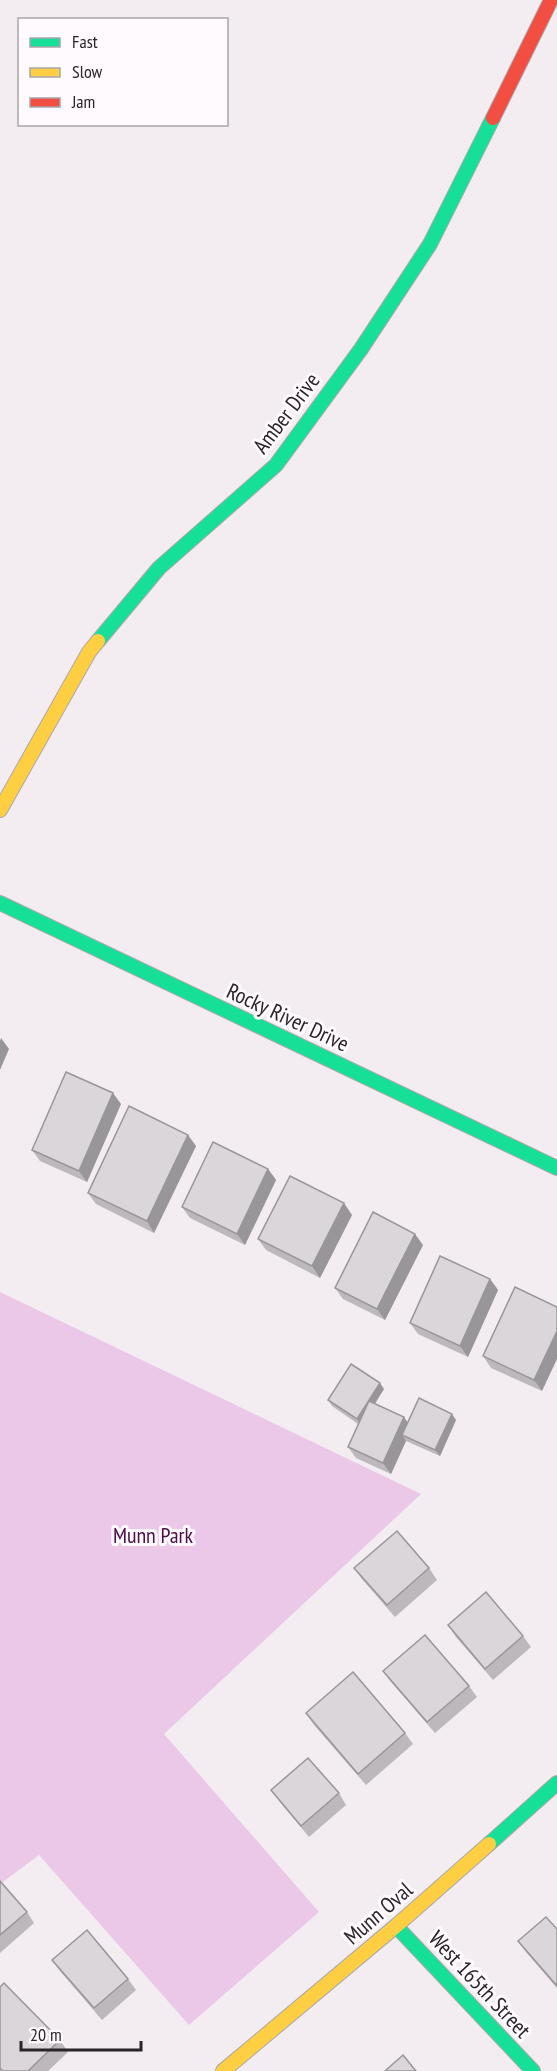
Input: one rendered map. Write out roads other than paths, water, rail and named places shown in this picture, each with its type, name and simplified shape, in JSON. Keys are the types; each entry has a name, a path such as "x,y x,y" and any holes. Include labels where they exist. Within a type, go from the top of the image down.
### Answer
{"street":[{"name":"Amber Drive","path":"0,810 89,652 159,568 276,465 361,349 430,244 551,0"},
{"name":"Rocky River Drive","path":"0,903 557,1168"},
{"name":"Munn Oval","path":"223,2071 396,1926 557,1783"},
{"name":"West 165th Street","path":"396,1926 533,2071"}],"park label":[{"name":"Munn Park","path":"153,1535"}]}
